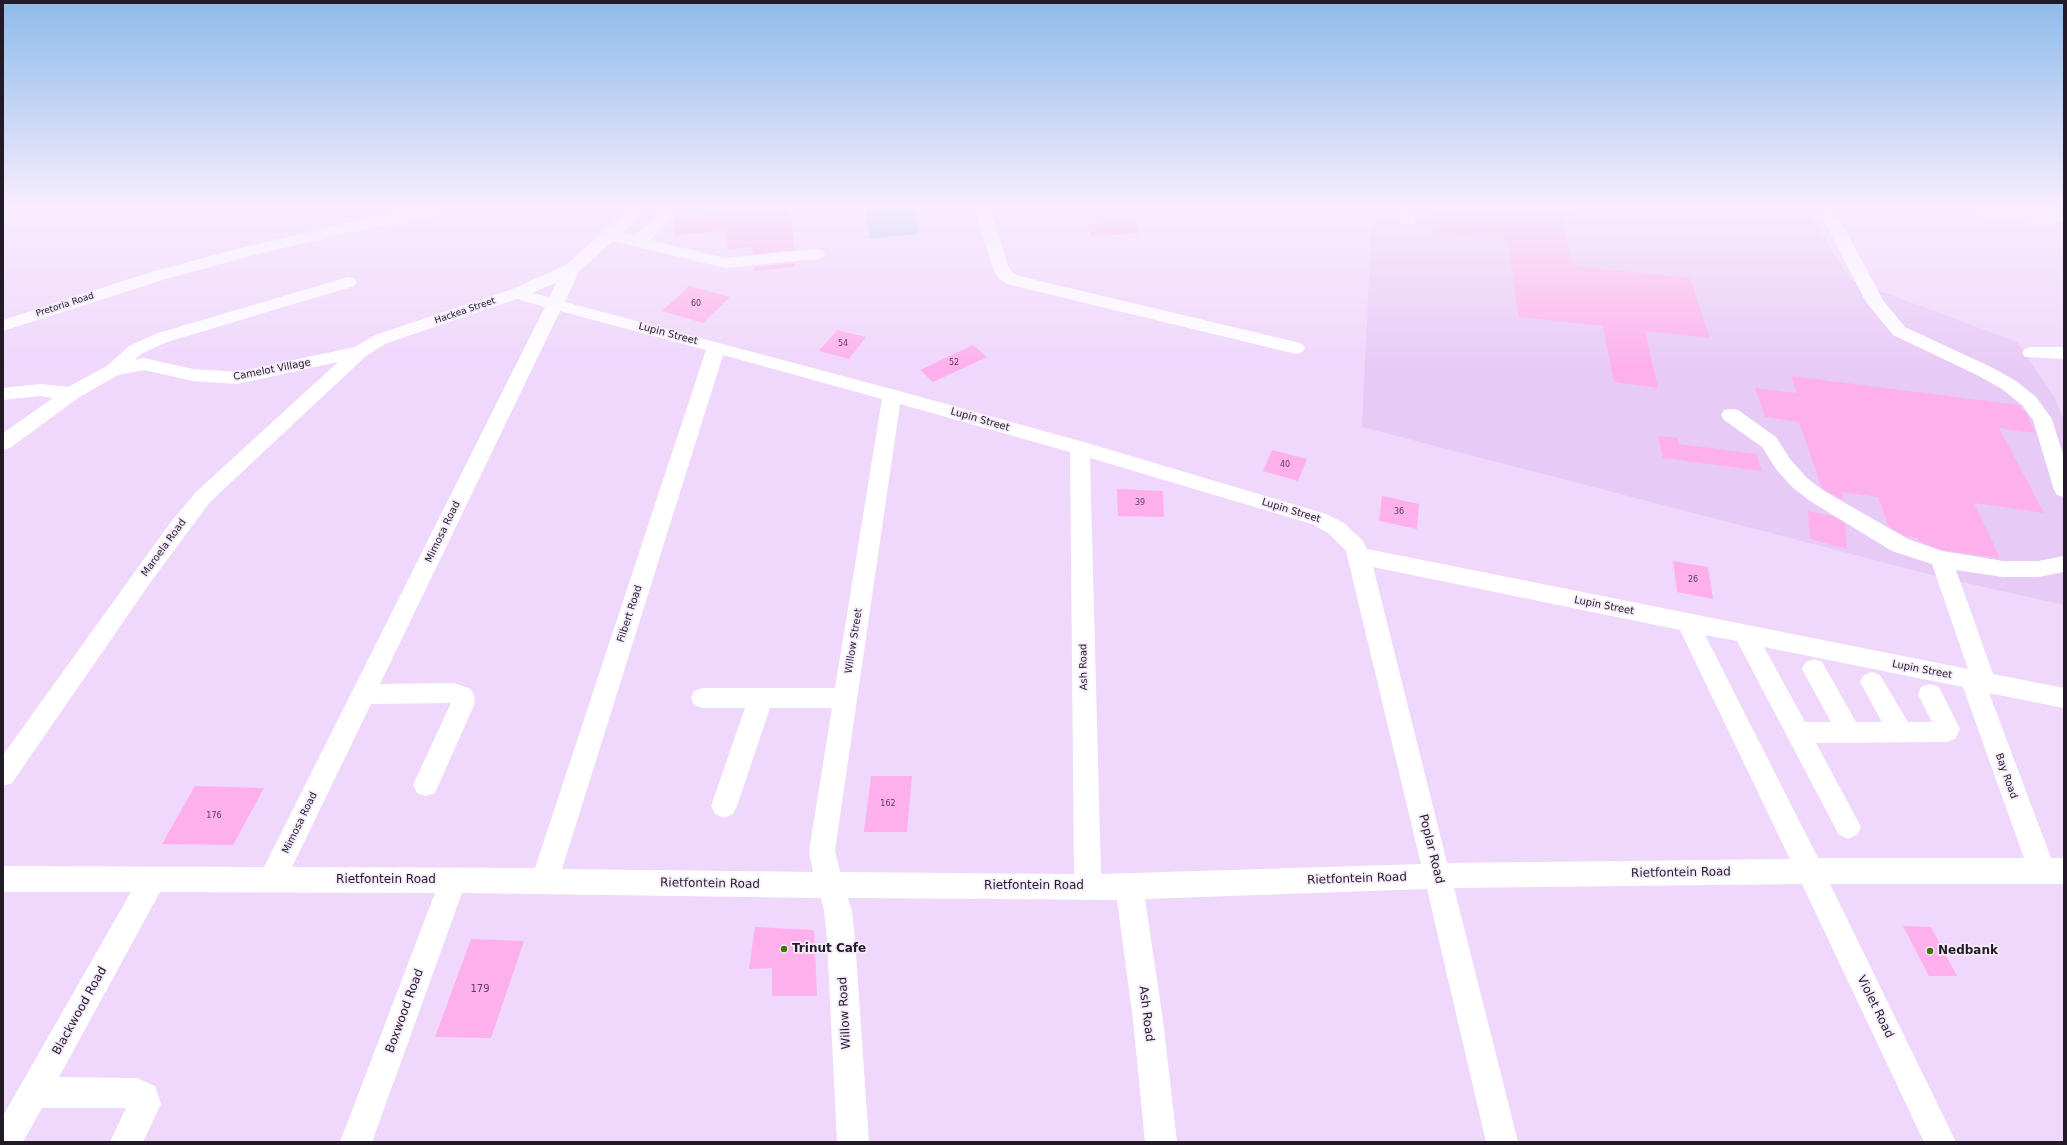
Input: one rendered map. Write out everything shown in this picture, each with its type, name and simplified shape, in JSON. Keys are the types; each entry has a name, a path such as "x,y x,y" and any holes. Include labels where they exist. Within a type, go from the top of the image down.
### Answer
{"street":[{"name":"Pretoria Road","path":"3,311 163,260"},
{"name":"Pretoria Road","path":"3,326 160,275 214,260"},
{"name":"Mimosa Road","path":"272,879 572,269 582,260"},
{"path":"714,260 725,263 751,260"},
{"path":"998,260 1005,275 1013,280 1296,348"},
{"path":"1853,260 1875,302 1899,331 2009,384 2029,401 2042,419 2064,490"},
{"name":"Hackea Street","path":"360,352 381,339 516,294 572,269"},
{"path":"113,370 135,350 161,338 348,282"},
{"name":"Lupin Street","path":"516,294 716,346 1080,448 1323,521 1336,528 1349,540 1359,556 2064,698"},
{"name":"Filbert Road","path":"544,882 716,346"},
{"name":"Camelot Village","path":"3,443 71,394 113,370 144,364 193,375 217,378 237,378 360,352"},
{"name":"Maroela Road","path":"3,775 156,559 199,502 234,467 360,352"},
{"path":"2031,353 2064,353"},
{"path":"3,394 40,390 71,394"},
{"name":"Willow Street","path":"832,885 824,865 822,851 892,396"},
{"path":"1731,415 1769,442 1783,464 1800,483 1817,496 1900,545 1941,559 2003,569 2038,569 2064,564"},
{"name":"Ash Road","path":"1080,448 1088,886"},
{"name":"Poplar Road","path":"1359,556 1502,1142"},
{"name":"Bay Road","path":"1941,559 1978,681 2053,871"},
{"name":"Violet Road","path":"1688,623 1810,871 1940,1142"},
{"path":"1745,634 1848,827"},
{"path":"1814,669 1849,732"},
{"path":"1872,682 1901,732"},
{"path":"363,694 454,693 462,696 464,703 426,785"},
{"path":"1797,733 1946,732 1948,729 1930,694"},
{"path":"703,698 845,698"},
{"path":"724,806 761,698"},
{"name":"Rietfontein Road","path":"3,879 453,880 1129,887 1437,876 1810,871 2053,871"},
{"name":"Blackwood Road","path":"6,1142 153,879"},
{"name":"Boxwood Road","path":"356,1142 453,880"},
{"name":"Willow Road","path":"832,885 838,911 841,940 853,1142"},
{"name":"Ash Road","path":"1129,887 1148,1020 1161,1142"},
{"path":"34,1092 137,1093 144,1097 144,1104 126,1142"}],"shaded area":[{"path":"1370,260 1838,260 1851,280 2017,342 2055,398 2064,421 2064,605 1940,577 1362,427"}],"building":[{"path":"1510,260 1572,260 1573,266 1690,278 1710,338 1645,331 1658,388 1614,382 1603,326 1519,317"},
{"path":"795,263 795,267 754,271 754,267"},
{"path":"689,286 730,297 703,323 662,311"},
{"path":"837,330 866,337 849,359 819,351"},
{"path":"973,345 987,357 933,382 920,370"},
{"path":"1791,376 2019,405 2027,415 2035,433 1999,428 2044,513 1974,503 2000,558 1942,550 1919,541 1917,538 1905,536 1889,527 1878,497 1842,492 1843,500 1822,488 1799,422 1765,417 1755,388 1797,393"},
{"path":"1658,436 1678,438 1679,444 1756,454 1762,471 1663,458"},
{"path":"1272,450 1307,459 1298,481 1263,471"},
{"path":"1117,489 1163,491 1164,517 1118,516"},
{"path":"1382,496 1419,504 1417,529 1379,521"},
{"path":"1808,511 1832,516 1845,524 1847,549 1810,539"},
{"path":"1673,561 1708,567 1713,599 1677,592"},
{"path":"871,776 912,776 907,832 864,832"},
{"path":"195,786 264,788 233,845 162,844"},
{"name":"Nedbank","path":"1903,926 1931,927 1957,976 1929,976"},
{"name":"Trinut Cafe","path":"755,927 814,930 817,996 772,996 772,968 749,969"},
{"path":"471,939 524,941 491,1038 435,1037"}],"place":[{"name":"Trinut Cafe","path":"784,949"},
{"name":"Nedbank","path":"1930,951"}]}
